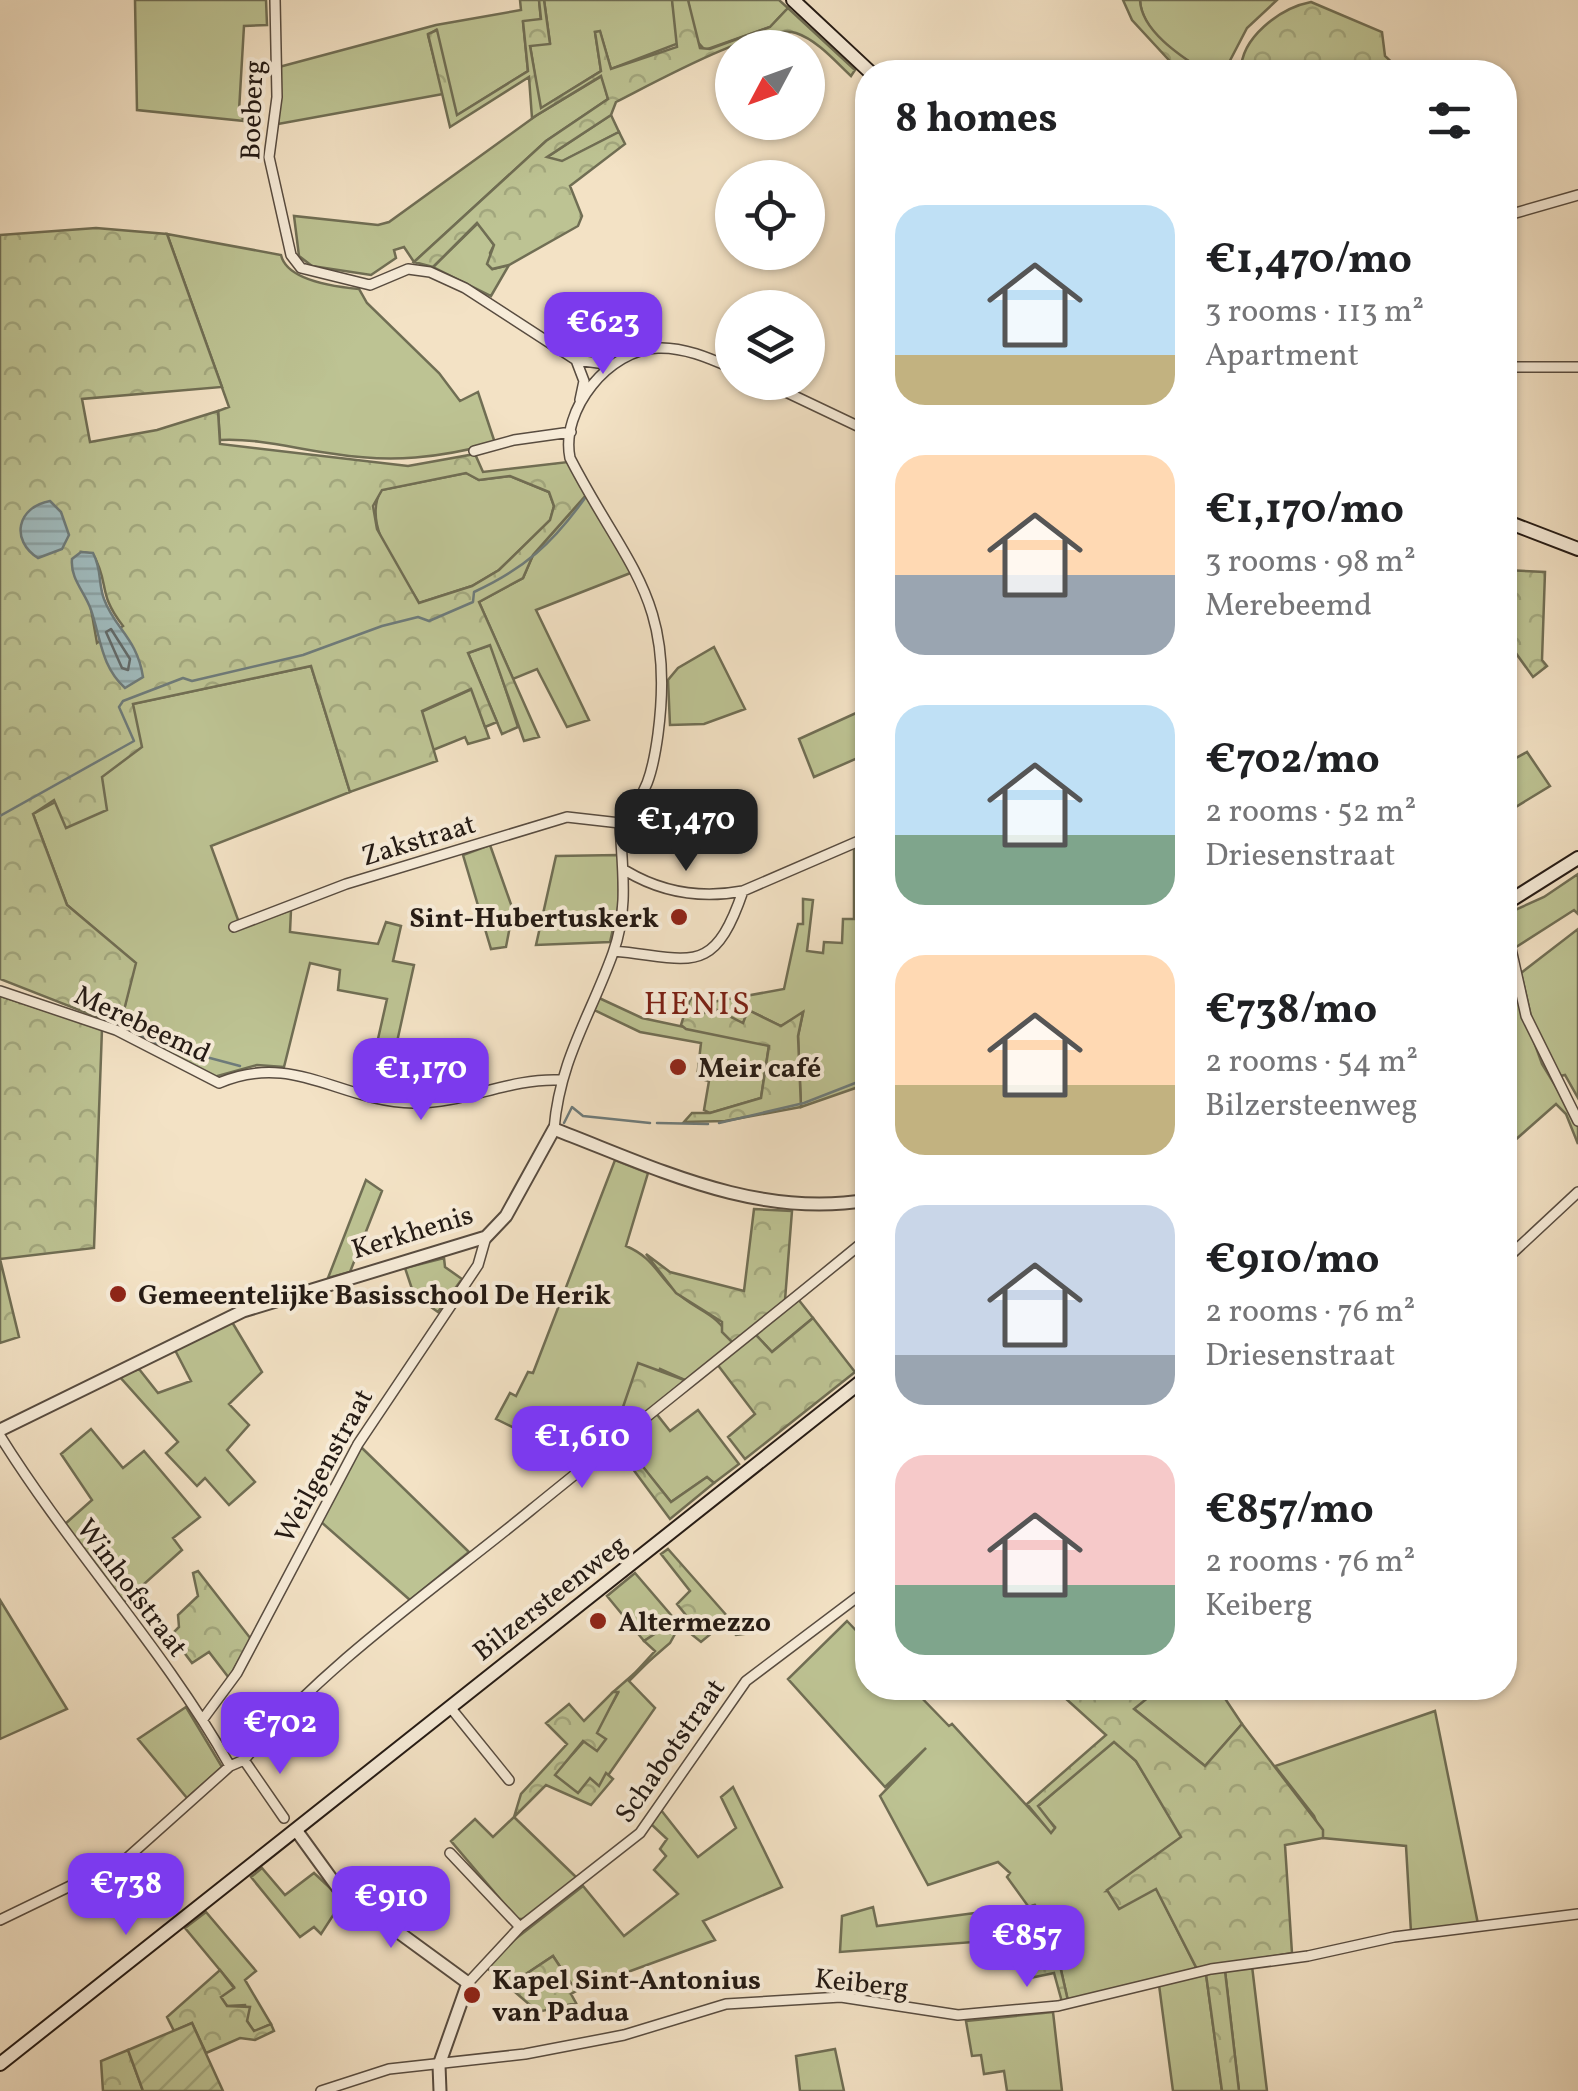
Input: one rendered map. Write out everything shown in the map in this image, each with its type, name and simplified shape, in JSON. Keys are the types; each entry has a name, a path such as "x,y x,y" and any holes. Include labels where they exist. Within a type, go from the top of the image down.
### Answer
{"main road":[{"path":"793,0 857,60"},
{"path":"1517,526 1578,549"},
{"path":"1517,896 1578,858"},
{"name":"Bilzersteenweg","path":"0,2064 855,1386"}],"street":[{"name":"Boeberg","path":"275,0 277,97 268,157 294,261 311,274 370,285 408,269 430,272 466,288 576,360 613,365"},
{"path":"1517,213 1578,195"},
{"name":"Boeberg","path":"580,402 613,365 655,348 694,353 715,361"},
{"name":"Boeberg","path":"570,432 584,381 576,360"},
{"path":"1517,367 1578,367"},
{"path":"803,400 855,425"},
{"path":"474,452 514,440 570,432 570,458 638,572 660,640 662,700 650,784 620,823"},
{"name":"Zakstraat","path":"234,927 346,884 567,817 620,823"},
{"name":"Kerkhenis","path":"0,1433 243,1312 486,1237 506,1216 554,1129 559,1080 614,951 626,870 620,823"},
{"path":"626,870 678,893 722,896 744,892 855,843"},
{"path":"614,951 685,961 701,958 722,937 744,892"},
{"path":"1517,976 1526,1016 1578,1121"},
{"name":"Merebeemd","path":"0,992 116,1030 219,1082 250,1070 266,1069 292,1072 380,1100 418,1104 511,1084 559,1080"},
{"path":"554,1129 692,1182 758,1201 823,1206 855,1202"},
{"path":"1517,1249 1578,1192"},
{"name":"Weilgenstraat","path":"203,1719 237,1673 358,1444 478,1265 486,1237"},
{"path":"0,1920 126,1859 230,1766 244,1760 433,1583 529,1512 613,1440 676,1396 855,1249"},
{"name":"Winhofstraat","path":"0,1433 48,1512 203,1719 230,1766"},
{"name":"Schabotstraat","path":"468,1984 520,1927 640,1832 746,1681 855,1599"},
{"path":"450,1707 509,1780"},
{"path":"244,1760 284,1818"},
{"path":"296,1830 338,1888 468,1984 439,2066 440,2091"},
{"path":"450,1853 520,1927"},
{"name":"Keiberg","path":"321,2091 388,2069 439,2066 624,2035 726,2004 826,1996 958,2015 1058,2006 1212,1969 1308,1956 1394,1937 1578,1914"}],"green space":[{"path":"135,0 266,0 267,25 244,26 239,111 244,121 137,110"},
{"path":"520,0 539,0 541,20 523,22 528,71 456,116 436,30 428,35 443,94 278,124 279,67 436,25 521,10"},
{"path":"539,0 544,0 550,44 530,46 541,108 601,71 595,32 600,31 611,69 677,47 672,0 688,0 700,48 715,47 715,53 616,102 611,115 547,157 562,161 619,132 625,144 570,186 582,216 578,226 509,265 492,269 487,264 494,245 477,223 433,267 414,262 546,141 608,99 601,76 532,118 529,77 450,127 428,34 437,30 457,115 528,71 523,21 541,19"},
{"path":"544,0 672,0 679,43 611,69 600,32 595,32 601,71 540,109 530,45 550,43"},
{"path":"688,0 779,0 788,8 770,27 762,30 715,30 715,46 705,50 695,39"},
{"path":"1123,0 1140,0 1147,22 1188,60 1169,60 1132,20"},
{"path":"1140,0 1277,0 1247,28 1230,60 1188,60 1159,38 1143,13"},
{"path":"1311,2 1382,32 1385,56 1389,60 1242,60 1264,26"},
{"path":"788,8 812,30 762,30 770,27"},
{"path":"825,42 855,70 851,76 825,52"},
{"path":"602,76 608,99 546,141 414,262 404,247 394,250 396,258 371,275 312,266 299,256 294,216 378,225 389,222 537,115"},
{"path":"611,115 619,132 561,162 546,158"},
{"path":"478,223 494,245 490,253 493,269 509,265 491,296 433,267"},
{"path":"96,228 167,234 222,387 82,399 90,442 157,430 218,411 220,444 408,466 475,454 483,472 568,462 587,494 533,555 523,578 479,602 539,737 524,741 490,645 468,653 497,722 485,727 471,689 422,711 437,761 350,792 311,666 133,704 142,747 102,777 107,810 66,828 54,800 33,814 67,905 136,963 120,1026 0,979 0,235","holes":["466,473 479,480 510,476 549,492 554,506 550,520 499,570 472,586 419,603 377,529 373,506 382,490","81,552 93,554 110,605 123,626 97,643"]},
{"path":"167,234 281,255 285,264 303,277 359,289 367,303 439,373 460,401 478,392 495,443 396,458 356,457 263,442 220,440 218,411 229,407"},
{"path":"466,473 479,480 510,476 549,492 554,506 550,521 499,570 472,586 419,603 379,534 376,504 381,490"},
{"path":"587,494 633,572 536,610 589,720 567,727 537,669 513,679 479,602 523,578 533,555"},
{"path":"1517,571 1545,572 1542,660 1547,666 1533,677 1517,655"},
{"path":"491,645 518,727 502,734 468,653"},
{"path":"714,647 745,709 704,724 670,725 668,680 678,668"},
{"path":"311,666 350,792 211,846 241,928 291,910 290,932 378,944 386,922 401,926 393,961 414,965 393,1060 387,1065 373,1061 387,999 338,990 340,970 310,963 284,1067 257,1065 214,1077 120,1026 135,963 67,905 33,814 102,777 132,704"},
{"path":"472,689 489,738 468,744 465,737 433,750 421,712"},
{"path":"855,713 855,759 814,777 799,739"},
{"path":"1527,752 1550,786 1517,806 1517,757"},
{"path":"490,845 513,910 506,947 491,949 463,855"},
{"path":"854,848 855,1088 801,1107 798,1036 803,1013 781,1026 748,1010 744,1024 685,1012 691,998 707,1003 784,989 798,924 803,924 803,899 813,900 807,951 823,953 824,942 842,943 843,919 854,919"},
{"path":"618,855 619,903 610,942 536,945 556,856"},
{"path":"1578,874 1578,914 1574,910 1517,946 1517,909"},
{"path":"1578,929 1578,1098 1565,1075 1560,1076 1533,1025 1521,973"},
{"path":"1517,995 1542,1064 1578,1123 1578,1144 1566,1114 1556,1104 1517,1138"},
{"path":"0,996 102,1029 94,1248 0,1259"},
{"path":"599,998 642,1018 769,1045 761,1098 710,1113 704,1110 709,1081 697,1078 701,1043 640,1032 594,1010"},
{"path":"694,1008 704,1013 713,1008 743,1023 748,1010 781,1026 803,1012 798,1036 801,1107 725,1121 684,1122 692,1113 710,1113 761,1098 769,1046 686,1029 681,1025 685,1012"},
{"path":"615,1160 648,1173 626,1246 647,1259 681,1297 713,1317 733,1343 687,1381 660,1369 634,1422 584,1462 496,1419 510,1393 516,1396 528,1372 533,1373"},
{"path":"366,1180 382,1191 350,1272 328,1278"},
{"path":"754,1209 792,1211 785,1300 733,1343 722,1332 722,1322 676,1293 646,1254 670,1272 744,1291"},
{"path":"444,1258 445,1267 462,1279 438,1312 414,1295 405,1268"},
{"path":"0,1259 19,1337 0,1343"},
{"path":"798,1299 813,1318 772,1352 755,1334"},
{"path":"813,1318 855,1372 745,1459 728,1437 755,1414 717,1364 755,1334 772,1352"},
{"path":"232,1322 262,1372 229,1404 249,1425 227,1450 255,1482 229,1505 205,1478 197,1486 166,1453 178,1442 119,1376 139,1369 158,1393 191,1381 175,1350"},
{"path":"638,1363 687,1381 634,1422 622,1410"},
{"path":"698,1410 739,1464 714,1483 707,1477 671,1502 624,1444 655,1412 670,1431"},
{"path":"637,1427 640,1431 625,1444 671,1502 707,1477 714,1483 670,1519 615,1445"},
{"path":"91,1429 123,1468 144,1451 200,1517 173,1538 182,1550 124,1602 65,1524 92,1500 61,1454"},
{"path":"361,1447 469,1552 410,1600 320,1521"},
{"path":"668,1549 743,1634 736,1635 724,1623 701,1642 680,1625 670,1643 633,1675 655,1651 644,1641 685,1614 677,1604 690,1591 661,1554"},
{"path":"198,1571 251,1639 229,1678 209,1652 192,1663 171,1635 179,1627 178,1615 198,1596 193,1573"},
{"path":"635,1573 677,1622 644,1641 607,1596"},
{"path":"0,1600 67,1709 0,1739"},
{"path":"847,1621 855,1629 855,1700 924,1700 949,1726 952,1724 1051,1832 1055,1827 1037,1807 1114,1741 1136,1761 1182,1837 1107,1891 1156,1888 1197,1969 1068,2001 1058,1957 1034,1905 1029,1907 1047,1944 974,1957 973,1942 840,1952 842,1916 873,1907 877,1926 1028,1906 1007,1877 1010,1873 998,1862 928,1885 880,1796 926,1748 885,1787 788,1679"},
{"path":"652,1658 629,1681 655,1708 600,1787 578,1794 554,1775 603,1717 618,1693 613,1692"},
{"path":"613,1692 618,1692 597,1733 606,1739 597,1751 583,1741 555,1775 578,1793 590,1778 599,1786 606,1773 613,1779 591,1805 546,1785 514,1817 521,1794 567,1744 546,1723 569,1704 584,1721"},
{"path":"1067,1700 1145,1700 1134,1709 1205,1766 1242,1724 1323,1830 1323,1838 1285,1845 1292,1953 1197,1969 1156,1889 1119,1909 1107,1890 1181,1837 1136,1761 1114,1742 1038,1806 1055,1828 1051,1833 1027,1804 1106,1735"},
{"path":"1144,1700 1226,1700 1242,1724 1205,1766 1133,1708"},
{"path":"186,1707 222,1767 187,1798 138,1739"},
{"path":"1435,1711 1478,1924 1411,1932 1406,1846 1323,1838 1314,1816 1275,1766"},
{"path":"733,1787 782,1887 703,1921 715,1940 576,1991 553,1956 508,1986 487,1968 514,1940 583,1886 624,1936 678,1894 654,1870 666,1856 660,1849 667,1839 651,1824 661,1810 698,1857 736,1828 721,1797"},
{"path":"514,1817 577,1878 524,1919 517,1919 451,1841 475,1819 493,1837"},
{"path":"262,1868 285,1895 314,1873 343,1900 321,1934 314,1927 300,1937 251,1877"},
{"path":"1035,1905 1058,1957 1068,2001 1062,2002 1054,1973 1030,1978 1026,1963 1000,1966 997,1952 1046,1943 1029,1907"},
{"path":"206,1912 256,1971 245,1980 271,2024 254,2032 247,2021 245,2005 227,2006 220,1997 234,1987 185,1928"},
{"path":"553,1956 576,1991 571,1994 576,2003 538,2012 508,1986"},
{"path":"1252,1966 1267,2091 1239,2091 1225,1971"},
{"path":"220,1970 234,1988 221,1997 227,2006 250,2007 247,2021 254,2031 271,2024 274,2031 255,2040 240,2038 206,2053 192,2023 174,2031 167,2017"},
{"path":"1225,1971 1239,2091 1222,2091 1206,1974"},
{"path":"1206,1974 1222,2091 1173,2091 1159,1985"},
{"path":"1053,2012 1062,2091 1007,2091 1004,2071 984,2074 981,2055 972,2056 966,2021"},
{"path":"192,2023 223,2091 143,2091 128,2050"},
{"path":"835,2049 844,2091 800,2091 796,2056"},
{"path":"128,2050 143,2091 103,2091 101,2061"}],"water":[{"path":"50,501 61,512 69,535 62,549 38,558 23,542 21,525 30,510"},
{"path":"81,552 93,553 104,599 140,664 143,677 125,688 106,661 91,610 73,573 72,559"}],"waterway":[{"path":"0,816 134,741 119,707 123,701 183,678 192,681 303,655 418,617 429,621 473,602 474,592 523,564 549,541 585,498"},
{"path":"118,1026 161,1045 240,1066"},
{"path":"719,1123 804,1103 855,1083"},
{"path":"564,1123 572,1107 583,1116 650,1123"},
{"path":"657,1123 708,1124"}],"place":[{"name":"Sint-Hubertuskerk","path":"679,917"},
{"name":"Meir café","path":"678,1067"},
{"name":"Gemeentelijke Basisschool De Herik","path":"118,1294"},
{"name":"Altermezzo","path":"598,1621"},
{"name":"Kapel Sint-Antonius van Padua","path":"472,1995"}],"district":[{"name":"HENIS","path":"698,1003"}]}
